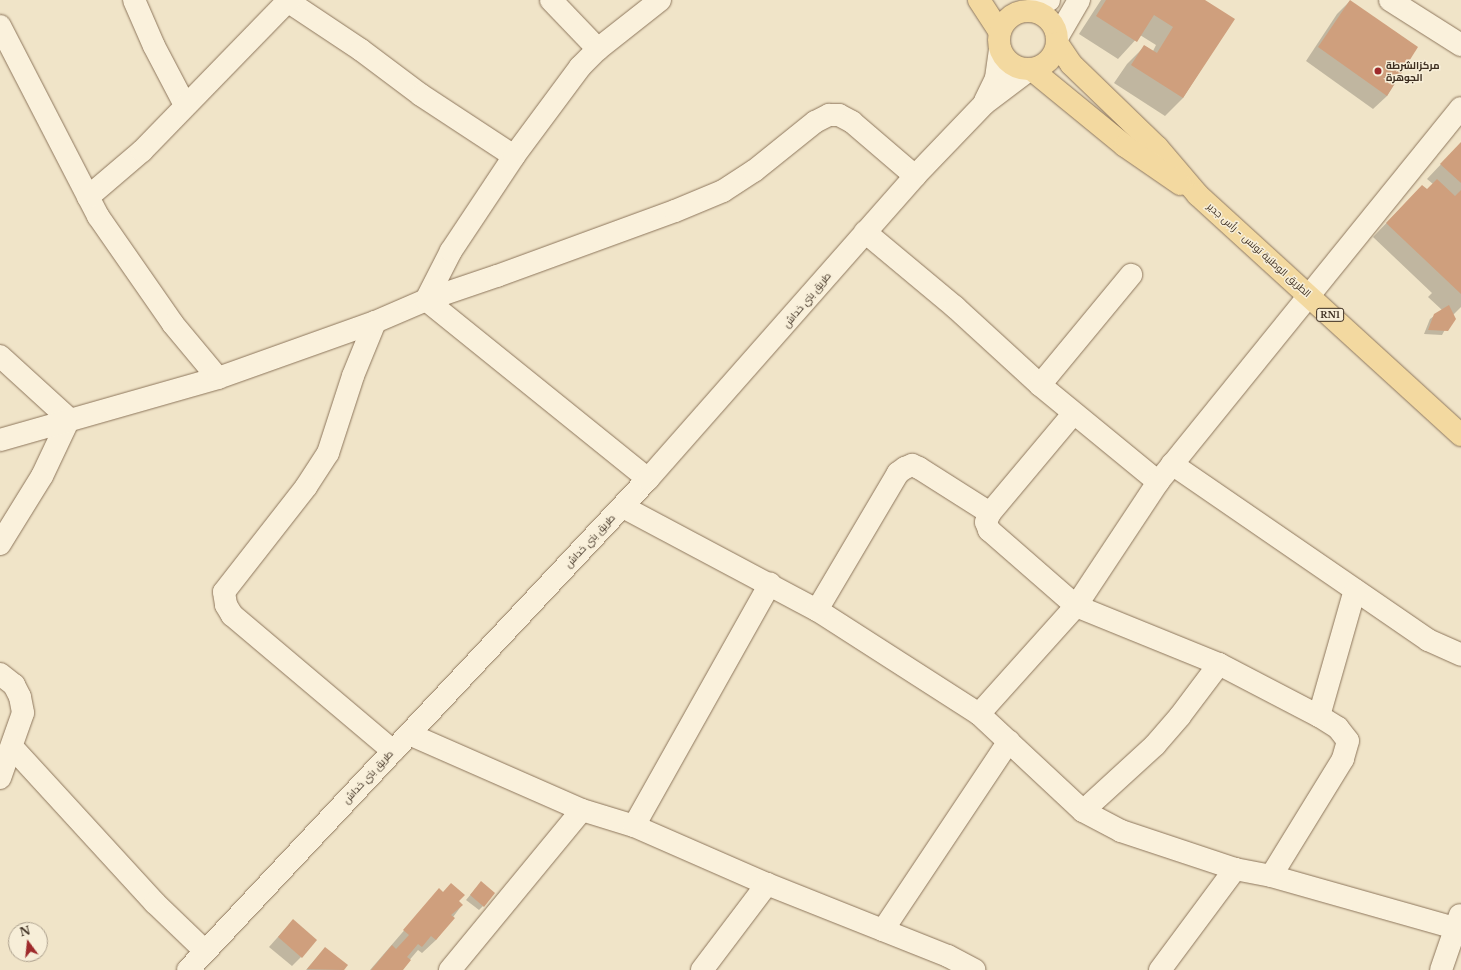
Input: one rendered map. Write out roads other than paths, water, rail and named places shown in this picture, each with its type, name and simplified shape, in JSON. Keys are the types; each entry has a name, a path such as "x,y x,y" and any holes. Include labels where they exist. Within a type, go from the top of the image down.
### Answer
{"main road":[{"path":"979,0 1011,64 1030,70 1046,63 1052,57 1057,40 1049,20 1023,7 1010,17 1000,40"},
{"name":"الطريق الوطنية تونس - رأس جدير","path":"1057,40 1071,64 1158,147 1198,195"},
{"name":"الطريق الوطنية تونس - رأس جدير","path":"1030,70 1125,146 1198,195 1461,435"}],"street":[{"path":"134,0 163,66 185,106"},
{"path":"88,198 137,156 288,0 514,156"},
{"path":"551,0 598,49"},
{"path":"426,300 451,252 514,156 571,79 598,49 660,0"},
{"path":"1023,7 1049,0"},
{"path":"1057,40 1080,0"},
{"path":"1390,0 1461,45"},
{"path":"0,26 98,216 173,324 218,378"},
{"name":"طريق بني خداش","path":"984,104 996,78 1000,40"},
{"name":"طريق بني خداش","path":"188,970 623,507 915,176 984,104 1030,70"},
{"path":"979,714 1076,606 1158,482 1461,108"},
{"path":"0,440 69,419 218,378 375,322 426,300 498,276 674,211 723,191 760,166 814,122 828,115 839,115 852,122 915,176"},
{"path":"865,232 955,307 1040,386 1158,482"},
{"path":"1040,386 1130,274"},
{"path":"426,300 648,479"},
{"path":"375,322 353,376 328,453 306,487 224,592 226,605 232,615 393,751"},
{"path":"0,356 69,419"},
{"path":"1073,414 990,513 986,522 989,530 1076,606 1219,664 1319,716 1338,728 1348,741 1342,759 1271,876"},
{"path":"0,544 42,476 69,419"},
{"path":"1172,464 1428,640 1461,655"},
{"path":"817,610 898,473 905,468 912,466 919,468 990,513"},
{"path":"623,507 817,610 979,714 1083,811 1121,831 1235,869 1271,876 1459,925 1441,970"},
{"path":"634,826 770,584"},
{"path":"1319,716 1355,590"},
{"path":"1083,811 1155,744 1180,716 1219,664"},
{"path":"0,674 14,685 20,696 23,713 0,778"},
{"path":"409,734 582,810 634,826 768,884 883,930 942,963 974,970"},
{"path":"883,930 1009,741"},
{"path":"12,747 156,903 205,951"},
{"path":"450,970 582,810"},
{"path":"1160,970 1235,869"},
{"path":"702,970 768,884"}],"place":[{"name":"مركزالشرطة الجوهرة","path":"1378,71"}]}
